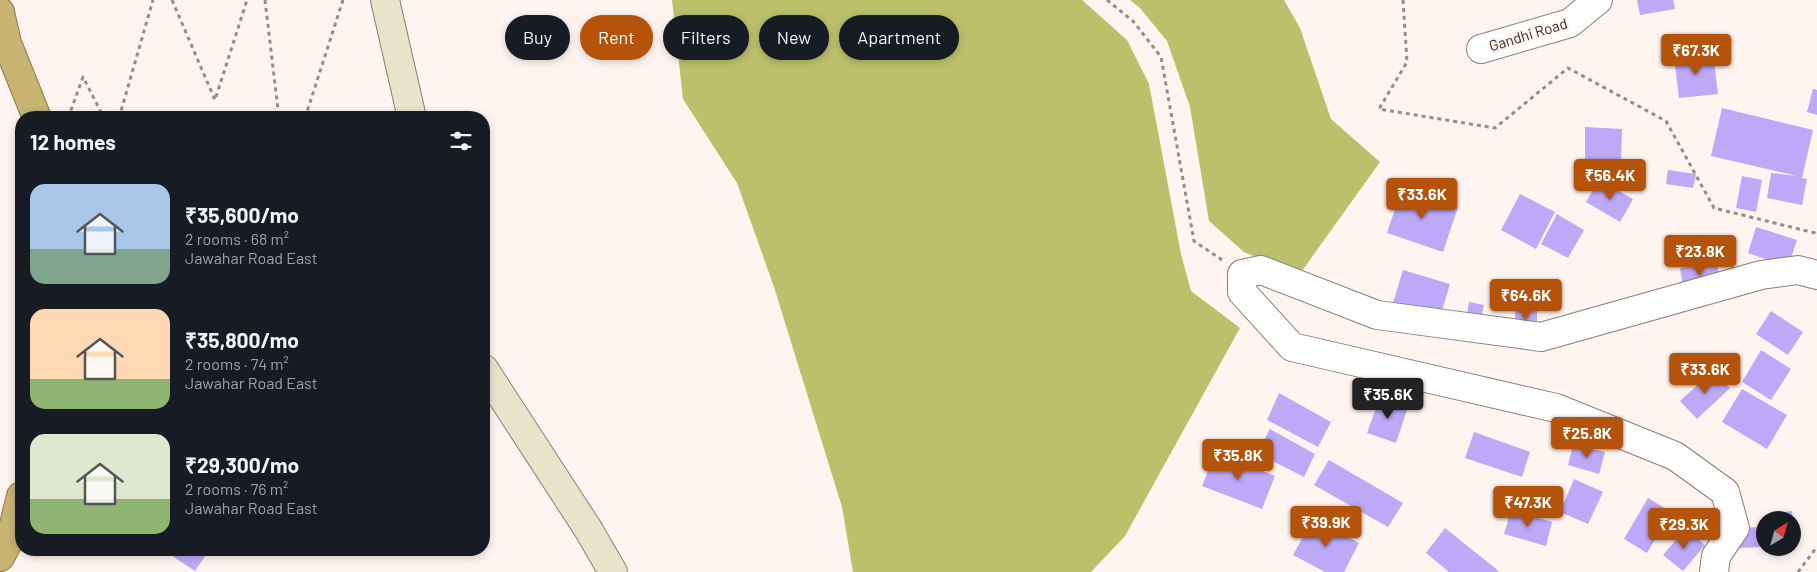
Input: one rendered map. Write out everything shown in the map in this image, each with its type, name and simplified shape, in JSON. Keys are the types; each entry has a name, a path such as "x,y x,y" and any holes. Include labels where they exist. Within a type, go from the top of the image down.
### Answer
{"highway":[{"path":"0,12 7,43 34,111"},
{"path":"0,557 11,537 15,521"}],"main road":[{"path":"384,0 410,111"},
{"path":"490,378 588,529 613,572"}],"street":[{"name":"Gandhi Road","path":"1481,49 1570,23 1598,0"},
{"path":"1714,572 1716,556 1735,528 1725,492 1675,456 1556,408 1292,347 1242,292 1242,274 1261,270 1377,316 1541,337 1761,275 1798,270 1817,275"}],"path":[{"path":"121,111 153,0"},
{"path":"172,0 215,100 247,0"},
{"path":"265,0 278,111"},
{"path":"307,111 343,0"},
{"path":"1107,0 1133,21 1161,56 1194,241 1242,274"},
{"path":"1403,0 1407,62 1379,108 1494,128 1568,68 1666,121 1714,208 1815,233 1817,236"},
{"path":"71,111 83,77 100,111"},
{"path":"1798,572 1817,547"}],"green space":[{"path":"672,0 1082,0 1127,40 1149,84 1181,254 1191,291 1240,328 1125,536 1091,572 853,572 842,507 774,287 737,183 683,99 679,60 749,60 749,15 674,15"},
{"path":"1130,0 1284,0 1300,28 1331,119 1380,162 1299,275 1244,252 1209,221 1190,107 1167,41 1140,8"}],"building":[{"path":"1637,0 1673,0 1675,9 1640,15"},
{"path":"1713,53 1718,94 1679,98 1674,57"},
{"path":"1813,89 1817,90 1817,115 1807,112"},
{"path":"1722,108 1813,130 1802,178 1807,179 1802,205 1767,198 1771,173 1797,176 1711,156"},
{"path":"1585,127 1622,129 1621,163 1585,162"},
{"path":"1668,170 1696,174 1693,188 1666,184"},
{"path":"1742,176 1762,180 1756,212 1736,208"},
{"path":"1599,180 1633,199 1620,222 1586,202"},
{"path":"1402,188 1458,207 1443,252 1387,233"},
{"path":"1520,194 1555,212 1536,249 1501,230"},
{"path":"1557,214 1584,230 1568,258 1541,244"},
{"path":"1756,227 1797,240 1788,267 1748,253"},
{"path":"1717,262 1720,284 1684,293 1680,268"},
{"path":"1403,270 1450,284 1439,321 1392,306"},
{"path":"1469,302 1484,305 1479,328 1465,325"},
{"path":"1515,309 1537,309 1537,333 1515,333"},
{"path":"1771,311 1803,332 1788,355 1756,334"},
{"path":"1761,350 1791,369 1771,400 1742,382"},
{"path":"1714,370 1730,388 1697,419 1680,401"},
{"path":"1742,389 1787,415 1767,449 1722,422"},
{"path":"1279,393 1331,422 1318,447 1267,420"},
{"path":"1380,397 1408,407 1396,443 1367,433"},
{"path":"1270,429 1315,454 1304,477 1257,453"},
{"path":"1474,432 1530,452 1522,477 1465,458"},
{"path":"1573,445 1605,452 1599,474 1568,465"},
{"path":"1215,453 1275,476 1262,509 1202,486"},
{"path":"1329,460 1403,503 1388,527 1314,485"},
{"path":"1574,479 1603,492 1588,524 1560,512"},
{"path":"1648,498 1671,512 1647,553 1624,539"},
{"path":"1511,510 1552,522 1546,546 1504,534"},
{"path":"1313,519 1359,543 1344,572 1325,572 1293,555"},
{"path":"1756,527 1756,547 1736,548 1735,528"},
{"path":"1445,528 1499,572 1449,572 1426,553"},
{"path":"1685,529 1705,545 1683,571 1663,555"},
{"path":"172,556 205,556 195,571"}]}
